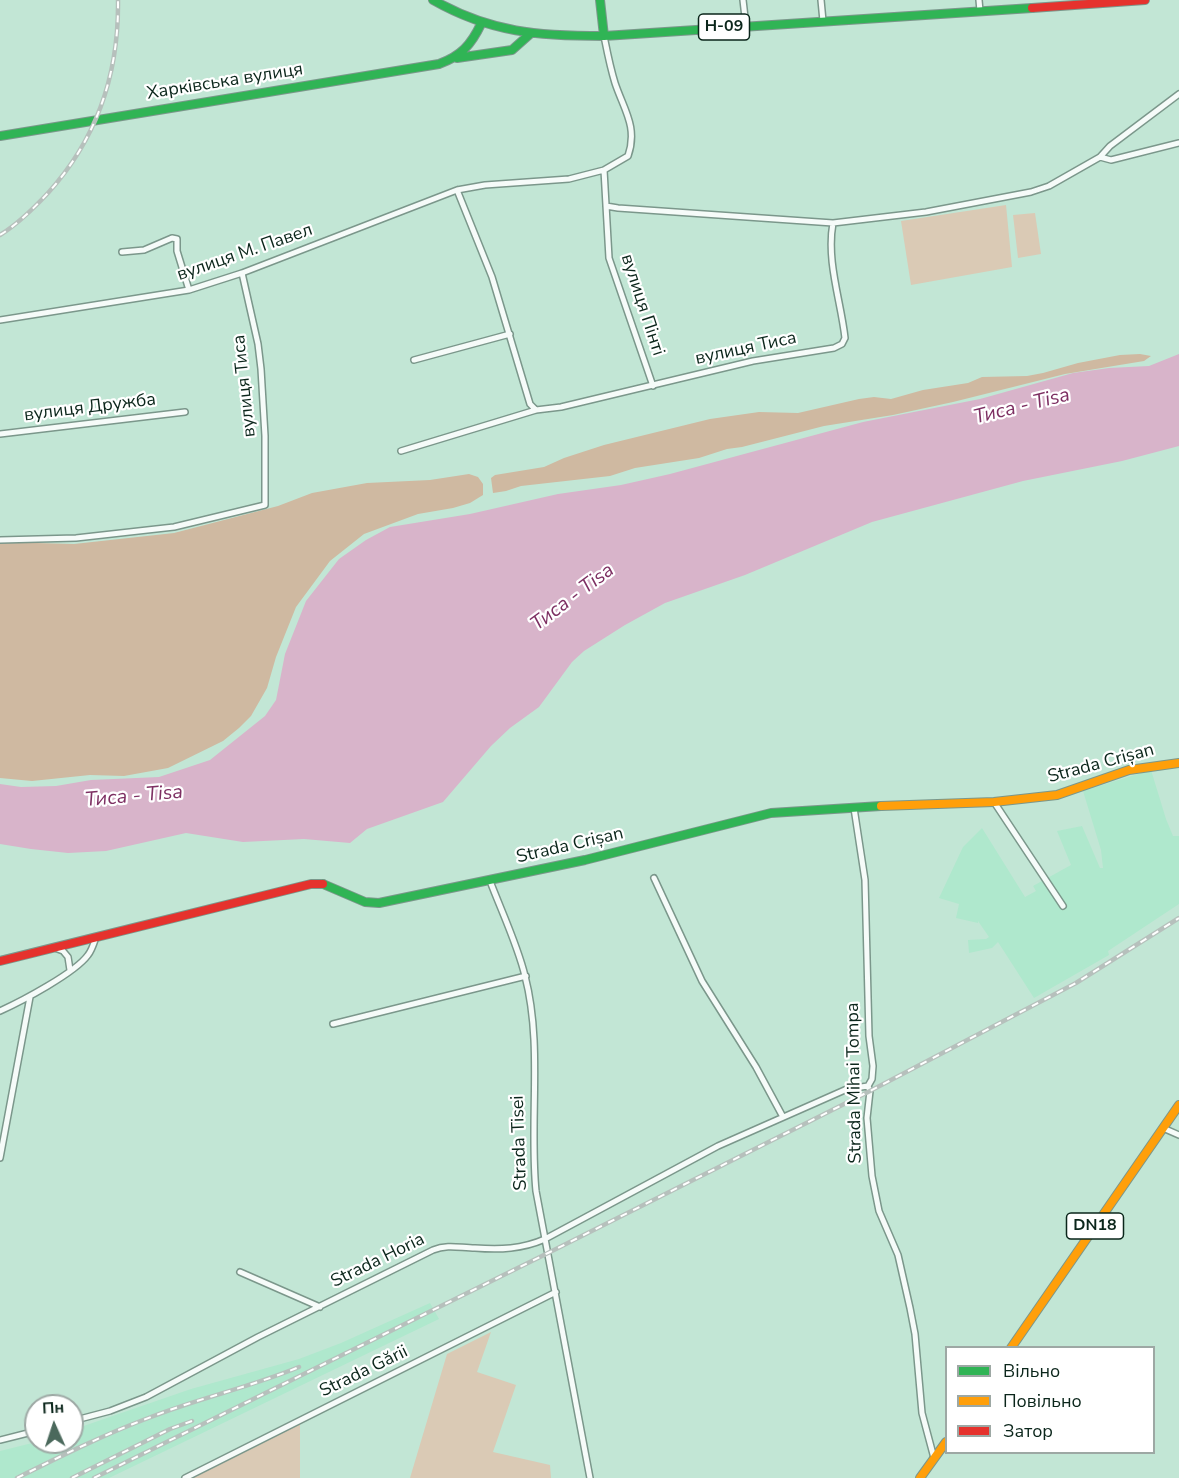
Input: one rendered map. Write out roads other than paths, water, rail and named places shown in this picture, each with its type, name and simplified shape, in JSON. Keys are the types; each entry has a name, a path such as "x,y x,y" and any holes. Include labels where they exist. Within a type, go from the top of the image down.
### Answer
{"street":[{"name":"Н-09","path":"433,0 481,24 530,34 604,36 1145,0"},
{"path":"600,0 604,36 616,85 626,109 632,133 632,145 627,156 604,170"},
{"path":"743,0 747,26"},
{"path":"821,0 823,21"},
{"path":"979,0 980,11"},
{"path":"454,59 470,46 481,24"},
{"name":"Харківська вулиця","path":"0,136 512,50 530,34"},
{"path":"606,206 833,223 926,212 1031,192 1049,186 1100,157 1110,146 1179,94"},
{"path":"1100,157 1111,160 1179,143"},
{"name":"вулиця М. Павел","path":"0,320 189,290 242,273 457,190 485,185 569,179 604,170"},
{"name":"вулиця Пінті","path":"604,170 609,258 653,386"},
{"path":"457,190 492,277 530,404 536,410"},
{"name":"вулиця Тиса","path":"401,451 536,410 561,407 753,361 834,348 842,344 845,338 834,270 831,236 833,223"},
{"path":"122,252 144,250 172,238 177,239 177,251 189,290"},
{"name":"вулиця Тиса","path":"0,540 76,538 174,527 265,505 266,436 261,369 258,344 242,273"},
{"path":"414,360 510,334"},
{"name":"вулиця Дружба","path":"0,434 184,412"},
{"name":"Strada Crișan","path":"0,961 311,884 322,884 365,902 379,903 668,841 771,813 994,802 1063,794 1129,770 1179,763"},
{"path":"994,802 1063,906"},
{"name":"Strada Mihai Tompa","path":"854,808 865,880 868,1036 873,1066 872,1079 868,1086 870,1091 867,1118 872,1176 879,1211 898,1255 910,1308 915,1334 922,1413 934,1458"},
{"path":"654,878 702,981 756,1067 783,1117"},
{"name":"Strada Tisei","path":"490,881 526,976 534,1044 533,1168 590,1478"},
{"path":"0,1011 30,997 70,970 87,956 96,937"},
{"path":"53,948 63,951 70,970"},
{"path":"333,1024 526,976"},
{"path":"0,1158 30,997"},
{"name":"Strada Horia","path":"84,1418 146,1397 441,1247 503,1249 531,1245 718,1146 847,1089 868,1086"},
{"name":"DN18","path":"1012,1346 1179,1105"},
{"path":"1163,1128 1179,1135"},
{"path":"240,1272 320,1307"},
{"name":"Strada Gării","path":"184,1478 556,1292"},
{"path":"0,1440 24,1434"},
{"path":"920,1478 945,1443"}],"water":[{"name":"Тиса - Tisa","path":"1179,354 1179,446 1122,461 1023,481 872,522 745,575 665,603 584,651 572,662 539,707 510,728 491,746 443,802 367,829 350,843 304,839 243,842 186,833 106,851 68,853 0,844 0,784 21,787 56,786 91,780 159,777 210,760 265,716 276,700 285,654 306,601 339,559 390,527 470,514 558,494 621,485 863,422 980,399 1073,373 1149,366"}],"railway":[{"path":"0,235 19,221 48,193 80,150 92,127 109,79 117,27 118,0"},
{"path":"94,1478 870,1091 1076,983 1179,918"},
{"path":"17,1478 83,1446 169,1410 299,1367"},
{"path":"72,1478 170,1429 192,1421"}]}
